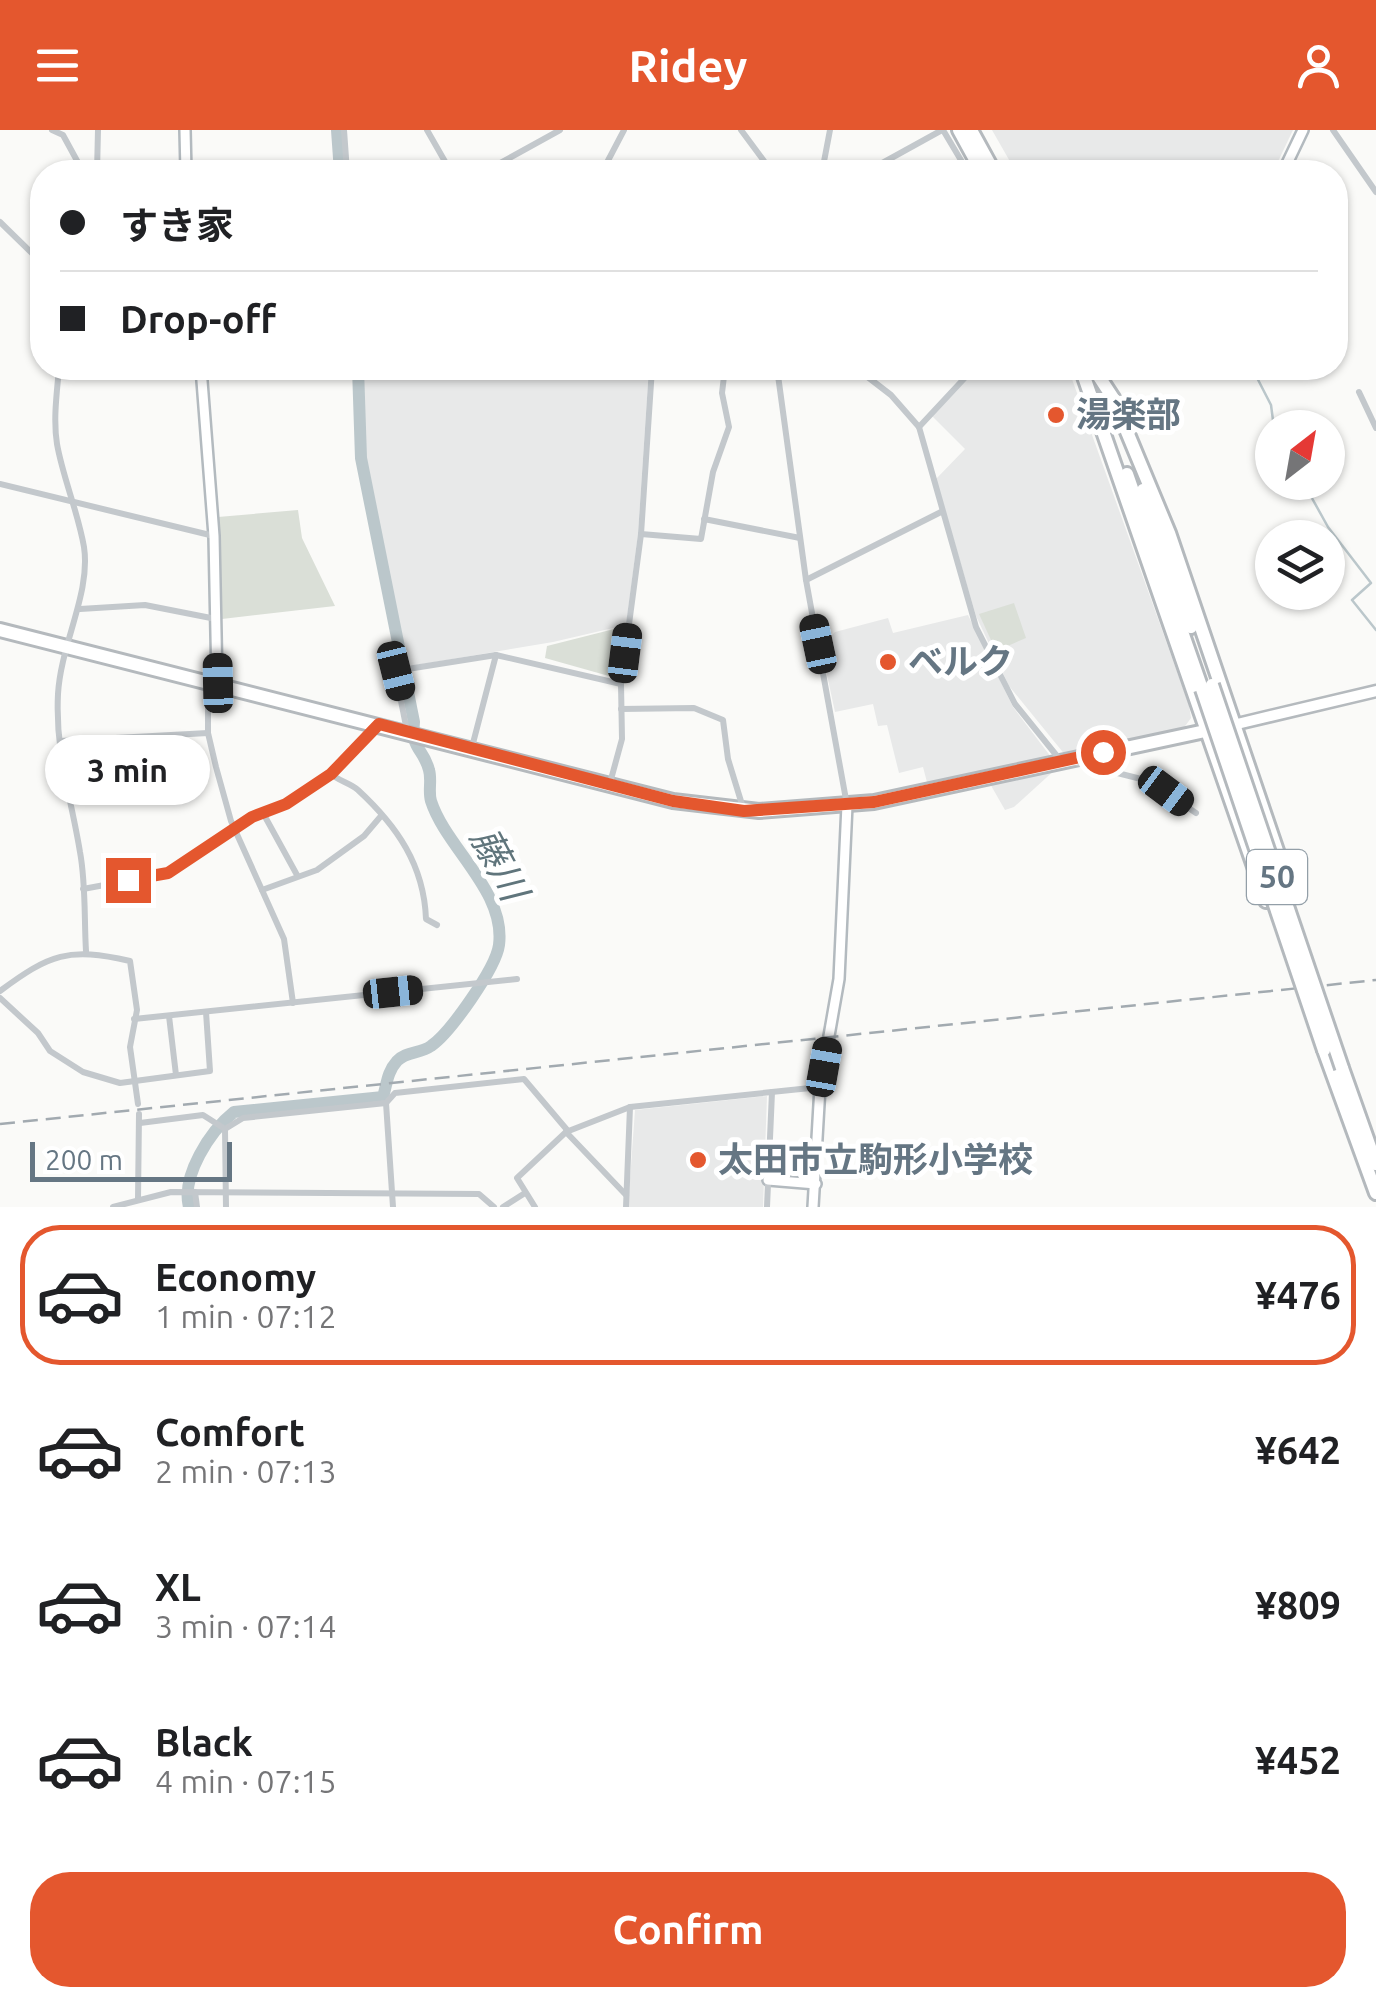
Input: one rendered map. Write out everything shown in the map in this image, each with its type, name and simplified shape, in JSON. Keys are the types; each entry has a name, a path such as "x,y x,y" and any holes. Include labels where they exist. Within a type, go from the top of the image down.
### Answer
{"highway":[{"path":"959,130 975,160"},
{"path":"971,130 987,160"},
{"name":"50","path":"1086,380 1310,1029 1324,1050"},
{"name":"50","path":"1087,380 1207,687 1342,1068"},
{"name":"50","path":"1099,380 1130,455 1324,1050 1363,1145 1376,1164"},
{"name":"50","path":"1102,380 1114,398 1169,532 1291,892 1333,1022 1376,1194"},
{"path":"0,630 694,806 744,811 847,806 1233,726"}],"main road":[{"path":"1233,726 1376,691"}],"street":[{"path":"52,130 63,135 77,160"},
{"path":"97,160 98,130"},
{"path":"184,130 185,160"},
{"path":"344,130 347,160"},
{"path":"427,130 444,160"},
{"path":"507,160 560,130"},
{"path":"613,130 618,139"},
{"path":"608,160 624,130"},
{"path":"742,130 763,160"},
{"path":"824,160 830,130"},
{"path":"888,160 943,130 961,160"},
{"path":"1289,160 1303,130"},
{"path":"1333,130 1376,192"},
{"path":"0,222 30,251"},
{"path":"59,380 57,444 84,548 80,609 64,645 58,695 60,742 83,889 86,951"},
{"path":"202,380 216,619 208,733 235,830 284,939 293,1003"},
{"path":"610,784 622,739 620,684 641,534 651,380"},
{"path":"641,534 701,540 713,472 729,427 723,380"},
{"path":"779,380 806,580 847,806 839,979 820,1087 813,1207"},
{"path":"869,380 919,426 970,610 1023,716 1065,760 1149,781 1196,813"},
{"path":"919,426 963,380"},
{"path":"1359,392 1376,428"},
{"path":"0,484 214,536"},
{"path":"806,580 941,512"},
{"path":"704,520 800,538"},
{"path":"80,609 145,604 216,619"},
{"path":"407,732 402,670 496,655 620,684"},
{"path":"471,748 496,655"},
{"path":"621,709 694,708 724,720 728,759 744,811"},
{"path":"83,889 168,873 331,774 379,724"},
{"path":"60,742 208,733"},
{"path":"331,774 355,787 412,851 425,895 426,918 437,926"},
{"path":"262,813 297,875"},
{"path":"262,890 324,865 381,816"},
{"path":"138,1104 134,1080 130,1046 134,1019 133,964 86,951 38,964 0,995 38,1032 50,1051 84,1072 120,1082 134,1080 210,1071 213,1067 206,1012"},
{"path":"134,1019 517,979"},
{"path":"168,1016 176,1075"},
{"path":"224,1130 242,1118 386,1103 395,1094 524,1079 626,1195"},
{"path":"535,1207 517,1178 567,1132 630,1108 820,1087"},
{"path":"767,1207 772,1092"},
{"path":"386,1103 393,1207"},
{"path":"626,1207 630,1108"},
{"path":"138,1199 140,1119 203,1115 224,1130"},
{"path":"224,1130 226,1207"},
{"path":"768,1180 816,1184"},
{"path":"113,1207 138,1199 226,1191 479,1194 494,1207"},
{"path":"194,1192 197,1207"},
{"path":"503,1207 526,1192"}],"shaded area":[{"path":"992,130 1293,130 1279,160 1009,160"},
{"path":"363,380 648,380 638,534 626,625 553,642 405,667 366,460"},
{"path":"966,380 1072,380 1189,705 1191,718 1183,729 1066,756 1009,686 976,616 936,479 965,449 932,416"},
{"path":"298,510 302,538 335,606 222,619 218,517"},
{"path":"1014,603 1026,638 996,651 979,614"},
{"path":"968,615 1013,707 1051,757 928,786 923,767 899,773 887,725 878,726 873,704 835,712 824,661 828,640 835,632 888,618 893,633"},
{"path":"626,626 616,678 545,658 547,646"},
{"path":"1057,768 1014,807 1005,810 989,782"},
{"name":"太田市立駒形小学校","path":"767,1096 763,1207 628,1207 635,1110"}],"waterway":[{"name":"藤川","path":"337,130 339,160"},
{"name":"藤川","path":"189,1207 193,1168 216,1130 234,1112 383,1097 397,1061 431,1046 460,1014 490,969 499,945 499,925 493,906 439,818 430,797 427,763 414,738 361,458 358,380"},
{"path":"1258,380 1272,410"},
{"path":"1313,500 1328,527 1371,583 1352,600 1376,630"}],"railway":[{"path":"0,1124 1376,980"}],"place":[{"name":"湯楽部","path":"1056,415"},
{"name":"ベルク","path":"888,662"},
{"name":"太田市立駒形小学校","path":"698,1160"}],"route":[{"path":"128,880 168,873 252,817 286,804 331,774 379,724 673,801 744,811 874,802 1103,752"}]}
